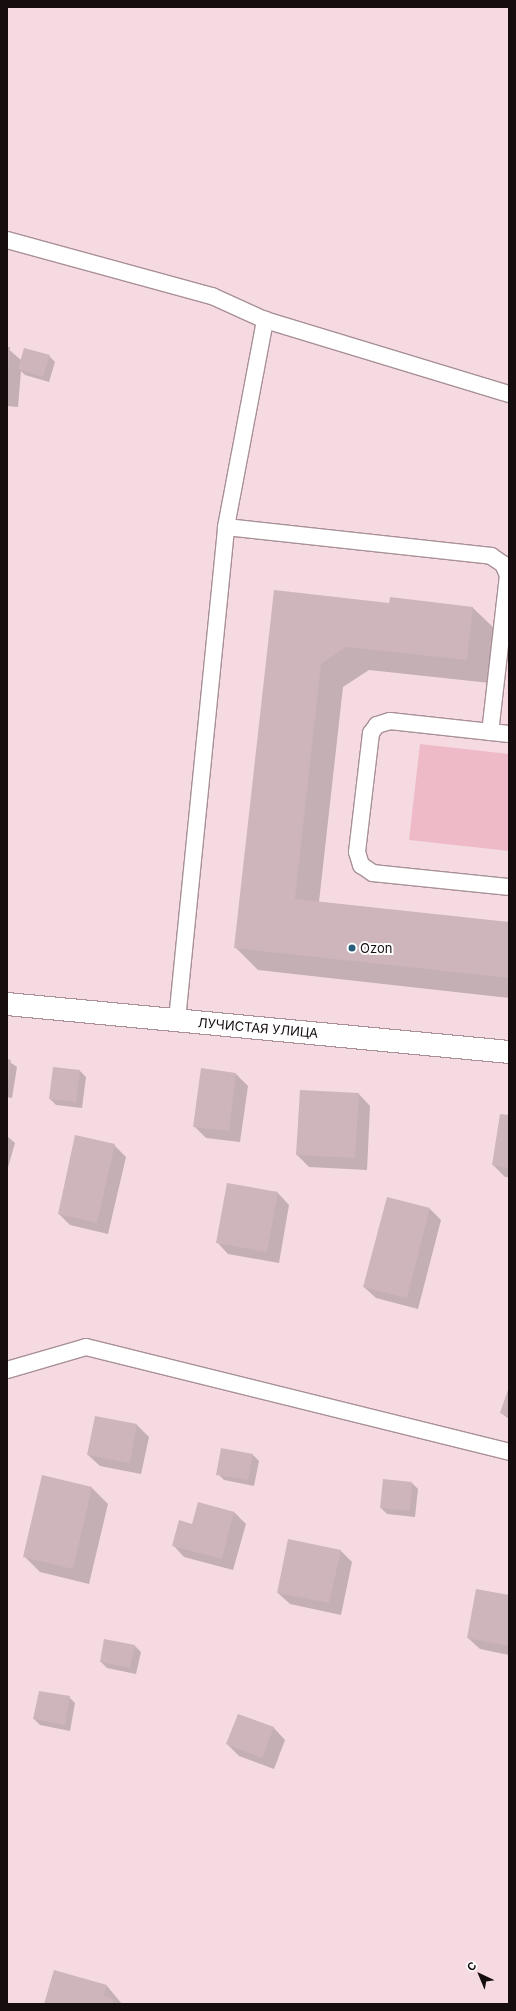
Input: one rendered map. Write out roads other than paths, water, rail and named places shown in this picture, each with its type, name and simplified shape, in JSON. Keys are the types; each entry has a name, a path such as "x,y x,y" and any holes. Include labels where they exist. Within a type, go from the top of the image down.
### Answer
{"street":[{"name":"ЛУЧИСТАЯ УЛИЦА","path":"7,1004 509,1052"}],"lane":[{"path":"7,240 212,296 265,320 509,394"},
{"path":"177,1020 226,527 265,320"},
{"path":"226,527 491,556 503,564 508,575 490,732"},
{"path":"509,734 390,721 377,725 371,734 357,852 361,865 373,873 509,887"},
{"path":"7,1370 86,1347 509,1452"}],"place":[{"name":"Ozon","path":"352,948"}]}
